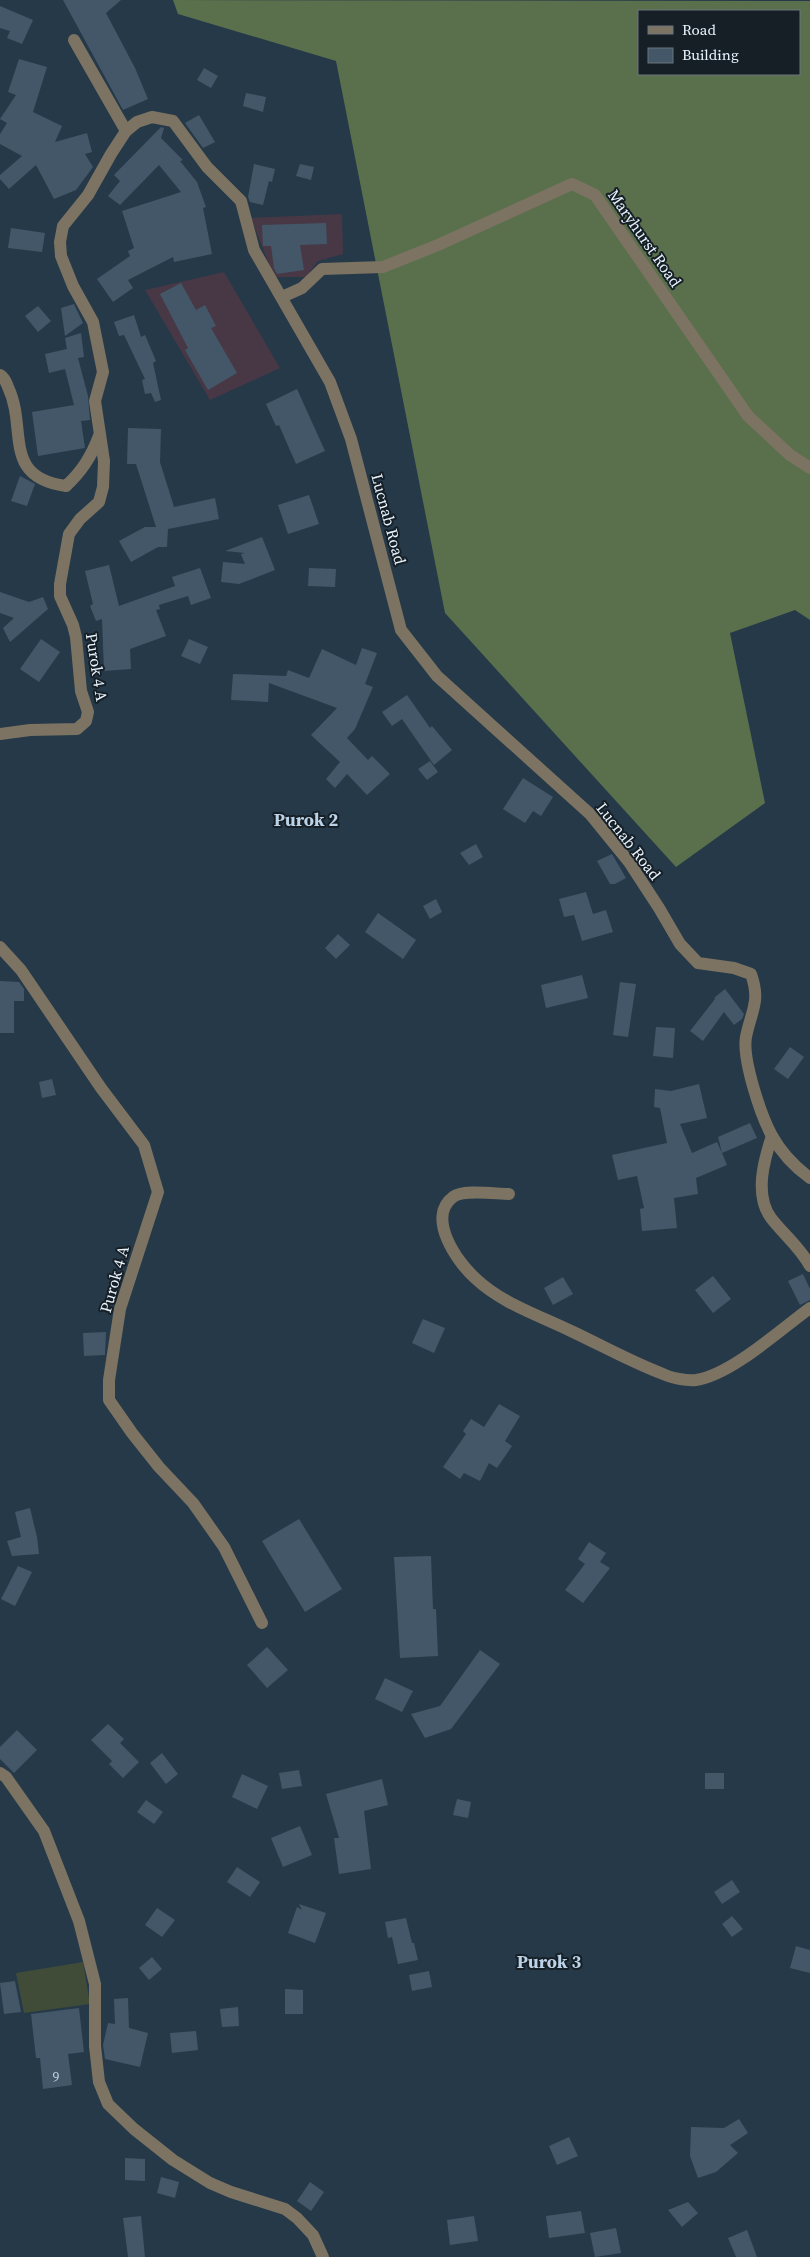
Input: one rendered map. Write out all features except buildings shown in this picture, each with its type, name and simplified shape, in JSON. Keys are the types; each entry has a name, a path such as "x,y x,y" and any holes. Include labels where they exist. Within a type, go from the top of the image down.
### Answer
{"street":[{"path":"74,40 126,131"},
{"name":"Lucnab Road","path":"100,434 95,401 103,372 93,322 73,286 61,256 60,242 63,226 88,195 126,131 137,122 152,117 173,121 207,166 241,202 254,250 330,382 351,439 401,630 437,676 590,814 629,862 680,944 698,963 734,968 751,974 757,990 746,1038 747,1064 772,1136 786,1155 810,1178"},
{"name":"Maryhurst Road","path":"282,297 302,288 322,269 383,267 438,245 572,184 595,195 748,416 790,455 810,468"},
{"path":"0,375 3,377 12,395 24,463 33,475 42,480 66,486 80,473 90,458 100,434"},
{"name":"Purok 4 A","path":"0,734 30,730 77,729 86,721 88,712 81,691 76,637 73,625 60,596 60,584 70,534 80,519 99,502 103,487 104,461 100,434"},
{"name":"Purok 4 A","path":"0,947 21,970 101,1088 144,1145 158,1192 120,1309 109,1400 159,1467 193,1503 224,1547 262,1624"},
{"path":"772,1136 762,1174 764,1204 770,1218 804,1254 810,1266"},
{"path":"509,1194 464,1193 454,1196 447,1204 442,1217 445,1236 455,1255 474,1278 501,1298 665,1375 694,1381 717,1375 810,1308"},
{"path":"0,1773 6,1778 44,1831 79,1921 95,1984 95,2046 99,2082 108,2104 134,2129 173,2160 210,2183 230,2192 285,2209 297,2218 313,2235 323,2257"}],"shaded area":[{"path":"342,214 343,254 318,261 306,277 274,277 251,218"},
{"path":"224,272 280,368 210,400 145,290"}],"green space":[{"path":"173,0 810,1 810,620 795,610 730,633 765,803 676,867 445,613 336,61 178,14"},
{"path":"83,1962 90,2004 24,2013 16,1973"}],"district":[{"name":"Purok 2","path":"306,820"},
{"name":"Purok 3","path":"549,1962"}]}
